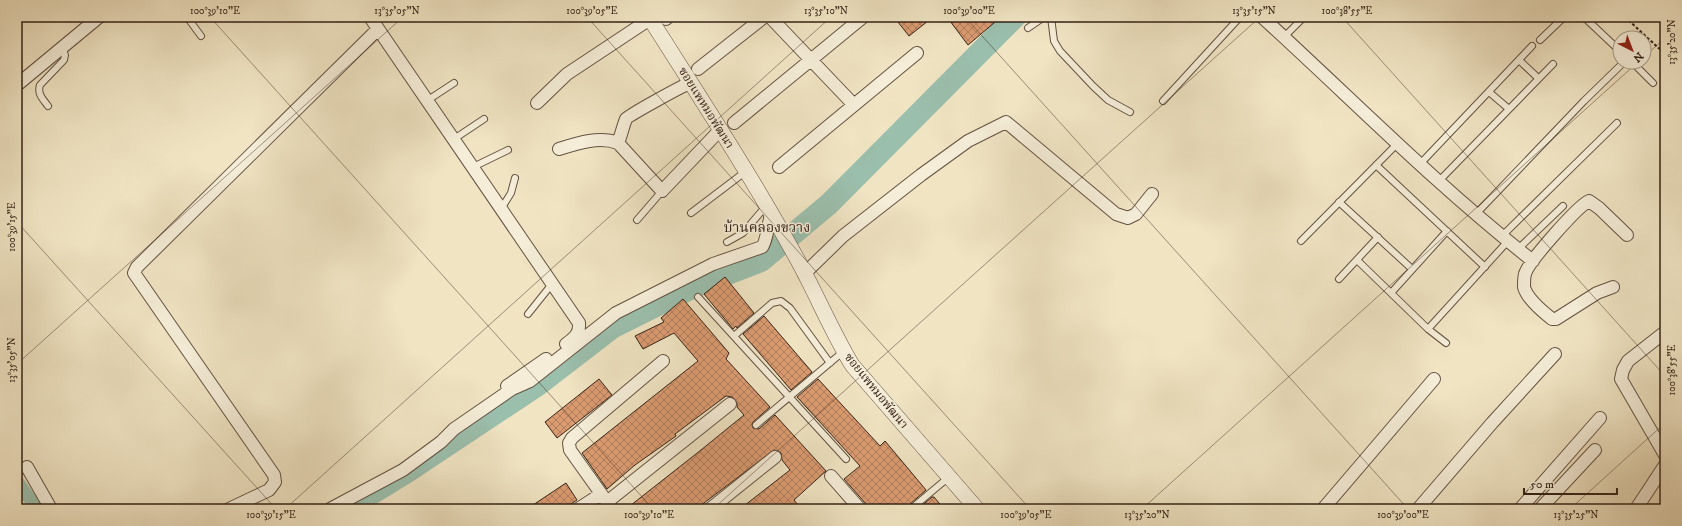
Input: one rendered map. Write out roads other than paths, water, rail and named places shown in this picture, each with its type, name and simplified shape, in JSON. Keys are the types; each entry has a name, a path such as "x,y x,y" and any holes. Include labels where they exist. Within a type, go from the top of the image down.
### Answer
{"street":[{"path":"17,85 99,17"},
{"path":"370,17 428,100 578,323 579,329 577,334 550,356 489,398 486,403 487,407"},
{"path":"698,69 764,17"},
{"path":"770,17 854,105"},
{"path":"734,123 863,17"},
{"path":"1262,17 1420,164 1505,239 1533,261"},
{"path":"537,103 567,74 649,18"},
{"name":"ซอยแพหมอพัฒนา","path":"649,18 771,214 797,259 836,338 852,365 977,509"},
{"path":"230,509 269,490 275,482 274,475 134,273 137,267 378,28"},
{"path":"779,167 917,54"},
{"path":"618,143 627,118 633,113 657,102 674,90 690,83"},
{"path":"804,274 843,236 921,175 968,141 1006,122 1116,214 1128,218 1136,214 1152,194"},
{"path":"559,149 608,139 618,143 662,191 720,130"},
{"path":"1612,287 1597,293 1556,319 1552,319 1534,301 1524,287 1525,274 1533,261 1585,203 1589,201 1600,208 1627,235"},
{"path":"330,509 403,470 441,442 454,429 512,389 527,383 616,313 713,264 762,247 765,242 771,214"},
{"path":"1665,332 1628,361 1623,370 1621,379 1665,455"},
{"path":"1418,509 1492,423 1555,354"},
{"path":"606,501 570,450 569,443 572,438 663,361"},
{"path":"1323,509 1434,379"},
{"path":"578,509 606,501 730,404"},
{"path":"1520,509 1600,418"},
{"path":"1540,509 1595,450"},
{"path":"710,509 775,457"},
{"path":"1636,509 1665,465"},
{"path":"27,467 51,509"},
{"path":"831,476 860,509"}],"lane":[{"path":"187,17 201,36"},
{"path":"1028,28 1044,17"},
{"path":"1051,17 1054,42 1060,51 1108,100 1130,112"},
{"path":"1164,101 1240,17"},
{"path":"1284,37 1304,17"},
{"path":"1540,40 1564,17"},
{"path":"1584,17 1612,43"},
{"path":"1420,164 1532,46"},
{"path":"48,106 38,90 40,85 64,60 62,48"},
{"path":"1519,60 1538,78"},
{"path":"1439,181 1553,64"},
{"path":"1476,214 1584,101 1616,70"},
{"path":"1640,70 1653,82"},
{"path":"428,100 454,83"},
{"path":"1489,92 1509,109"},
{"path":"454,139 484,119"},
{"path":"1428,329 1484,267 1505,239 1617,123"},
{"path":"1301,241 1398,143"},
{"path":"473,167 508,150"},
{"path":"1376,165 1484,267"},
{"path":"691,213 745,172"},
{"path":"501,209 510,193 515,178"},
{"path":"637,220 662,191"},
{"path":"1339,202 1412,269"},
{"path":"1518,249 1563,206"},
{"path":"727,242 743,234 771,214"},
{"path":"1391,293 1447,231"},
{"path":"1339,279 1378,237"},
{"path":"1356,260 1428,329 1446,343"},
{"path":"528,314 552,284"},
{"path":"698,296 846,458"},
{"path":"734,336 772,302 781,301 790,308 830,363"},
{"path":"756,425 844,351"},
{"path":"912,508 949,477"}],"waterway":[{"path":"347,509 404,474 538,385 612,328 694,287 761,261 829,204 1015,17"},
{"path":"17,481 37,509"}],"district":[{"name":"บ้านคลองขวาง","path":"767,228"}]}
